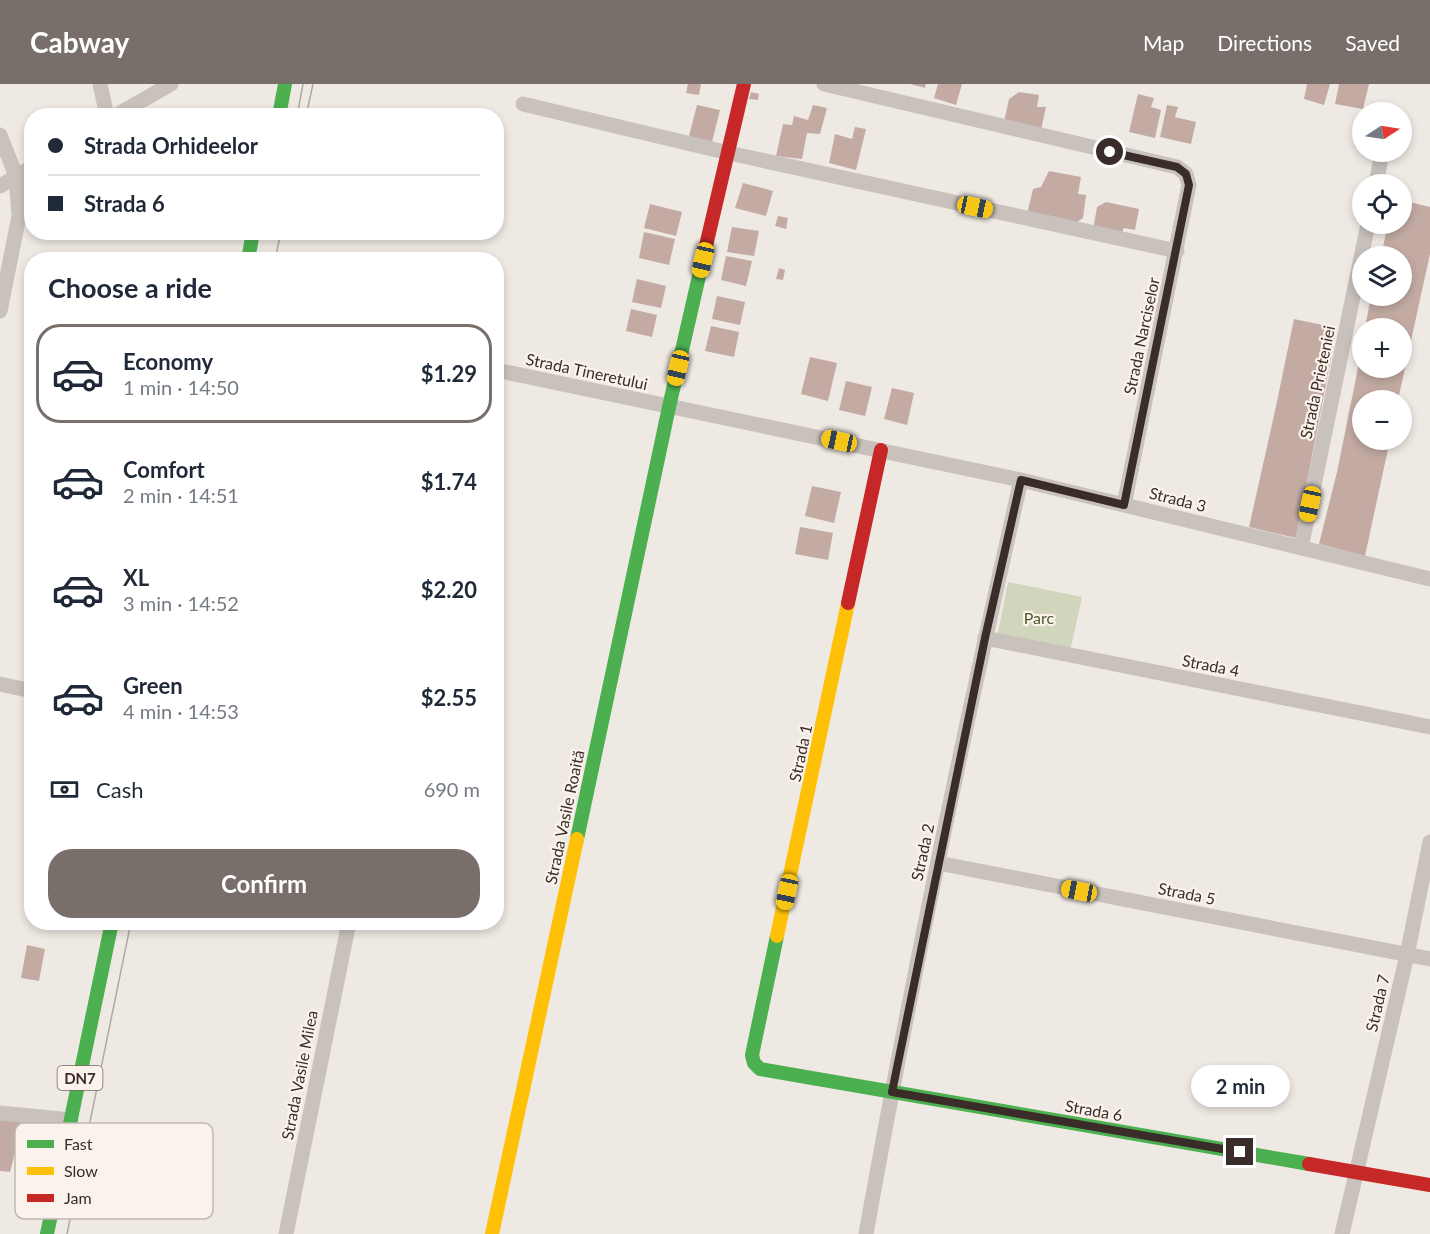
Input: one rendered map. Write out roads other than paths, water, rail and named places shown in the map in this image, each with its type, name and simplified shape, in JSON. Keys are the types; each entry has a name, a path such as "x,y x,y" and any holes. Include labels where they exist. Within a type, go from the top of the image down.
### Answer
{"street":[{"path":"99,84 105,108"},
{"path":"129,108 171,84"},
{"path":"280,108 285,84"},
{"name":"Strada Vasile Roaită","path":"492,1234 669,407 744,84"},
{"name":"Strada Narciselor","path":"824,84 1177,167 1186,174 1189,185 1177,251 1124,505"},
{"path":"523,104 729,153 1177,251"},
{"path":"0,135 16,176 19,216 0,311"},
{"path":"0,186 24,172"},
{"name":"Strada Prieteniei","path":"1301,548 1366,234"},
{"name":"Strada Tineretului","path":"504,372 881,450"},
{"name":"Strada 3","path":"881,450 1021,480 1430,579"},
{"name":"Strada 1","path":"754,1063 752,1055 754,1043 881,450"},
{"name":"Strada 2","path":"866,1234 938,863 1021,480"},
{"name":"Strada 4","path":"985,638 1430,727"},
{"path":"0,684 24,689"},
{"name":"Strada 7","path":"1342,1234 1407,955 1430,842"},
{"name":"Strada 5","path":"938,863 1430,959"},
{"name":"DN7","path":"70,1123 110,930"},
{"name":"Strada Vasile Milea","path":"286,1234 347,930"},
{"name":"Strada 6","path":"754,1063 760,1069 1430,1185"},
{"path":"0,1113 71,1120"},
{"name":"DN7","path":"47,1234 50,1219"}],"tram line":[{"path":"298,108 303,84"},
{"path":"308,108 313,84"},
{"path":"277,252 279,240"},
{"path":"90,1123 129,930"},
{"path":"67,1234 70,1219"}],"park label":[{"name":"Parc","path":"1039,617"}]}
